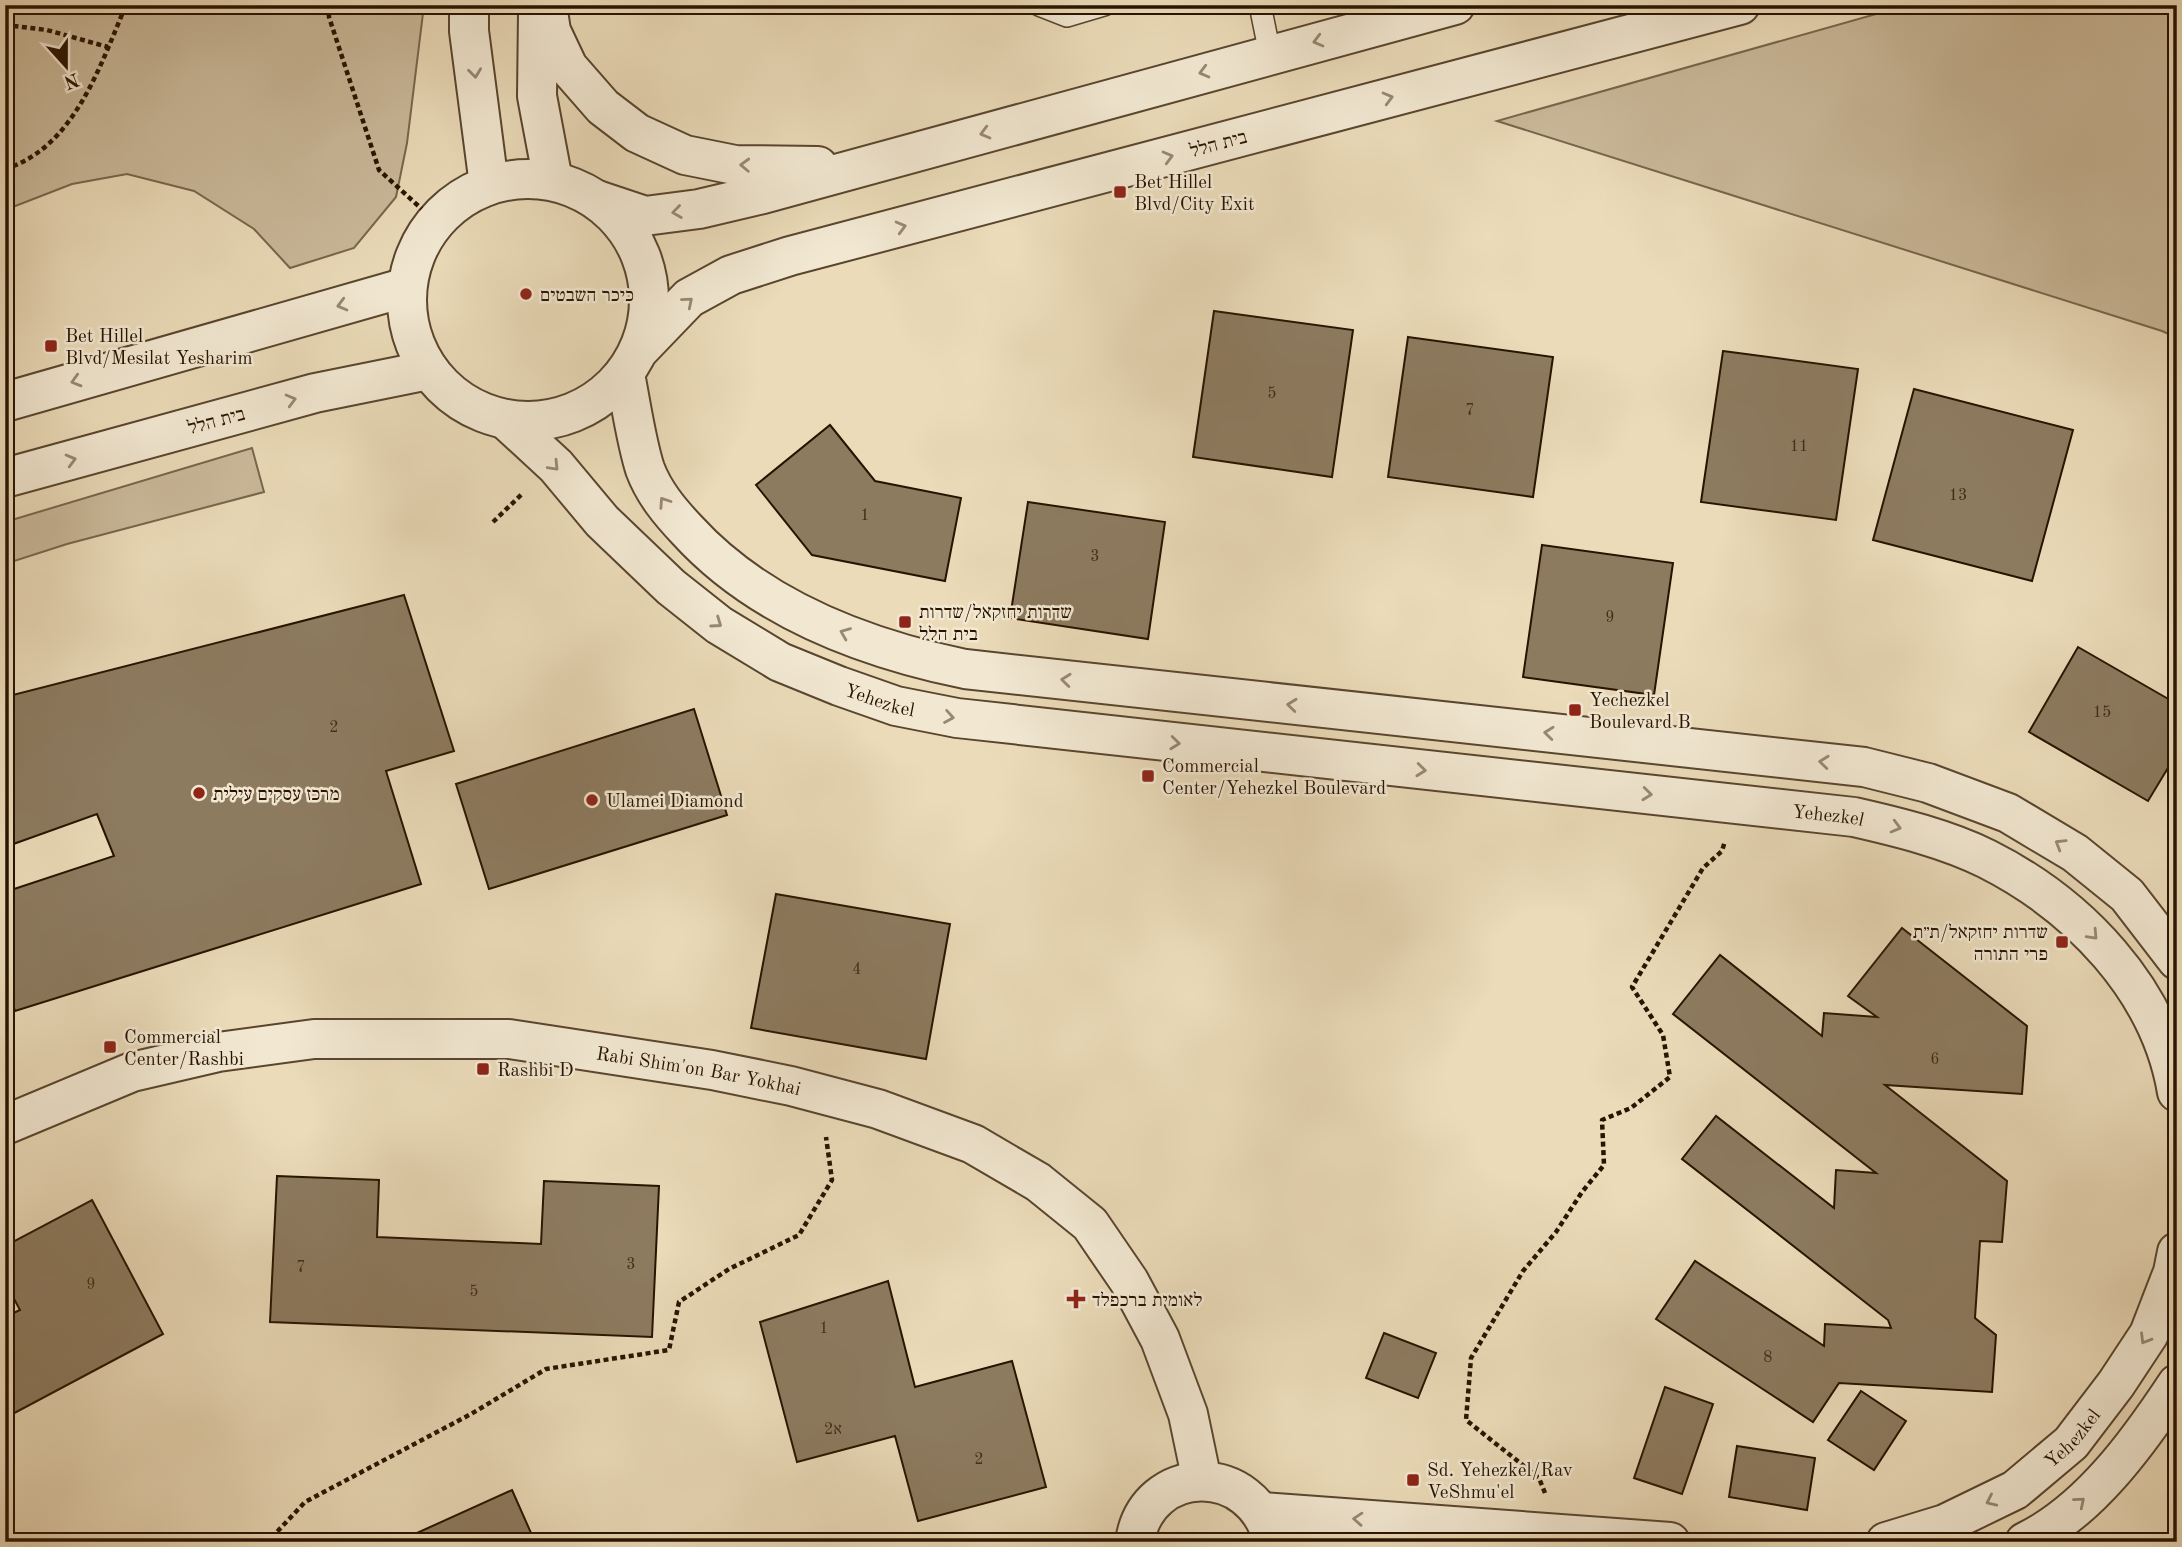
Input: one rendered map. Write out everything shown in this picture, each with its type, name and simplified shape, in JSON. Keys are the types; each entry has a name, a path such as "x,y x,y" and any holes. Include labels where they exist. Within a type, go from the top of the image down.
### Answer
{"street":[{"path":"469,5 469,30 489,186"},
{"path":"538,5 537,96 553,181"},
{"path":"547,5 551,31 568,67 603,107 637,133 685,155 735,165 862,167"},
{"path":"597,200 645,216 699,209 1455,5"},
{"name":"בית הלל","path":"632,362 690,298 731,275 778,260 1740,5"},
{"path":"521,179 553,181 582,190 623,223 640,251 649,284 649,317 632,362 606,393 583,408 531,421 505,419 476,410 452,394 429,370 415,344 410,326 407,286 418,251 436,222 460,200 489,186 521,179"},
{"path":"5,402 407,286"},
{"path":"632,362 645,469 663,504 705,550 748,584 803,617 910,657 965,669 1864,766 1928,783 2008,813 2075,853 2127,895 2177,960"},
{"name":"בית הלל","path":"5,478 315,393 429,370"},
{"name":"Yehezkel","path":"505,419 556,466 602,521 671,587 719,625 769,656 896,706 957,718 1854,817 1913,832 1986,859 2045,894 2091,931 2125,974 2156,1023 2177,1093"},
{"path":"1353,762 1360,712"},
{"name":"Rabi Shim'on Bar Yokhai","path":"5,1125 132,1072 218,1052 314,1038 509,1039 712,1070 878,1109 973,1144 1038,1182 1090,1224 1129,1281 1160,1339 1188,1414 1202,1481"},
{"name":"Yehezkel","path":"1886,1542 1945,1524 2015,1490 2071,1443 2116,1384 2149,1334 2173,1272 2177,1252"},
{"path":"2025,1542 2043,1533 2108,1478 2177,1384"},
{"path":"1135,1542 1144,1515 1155,1502 1168,1491 1202,1481 1237,1489 1251,1499 1267,1527 1559,1534 1670,1542"}],"lane":[{"path":"1039,5 1067,16 1104,5"},
{"path":"1260,5 1270,54"}],"path":[{"path":"5,169 24,163 64,130 99,68 126,5"},
{"path":"328,5 329,17 379,170 436,222"},
{"path":"1201,5 1204,8 1213,5"},
{"path":"5,24 47,30 108,47"},
{"path":"493,522 523,493"},
{"path":"1559,1534 1539,1478 1465,1420 1471,1358 1523,1271 1556,1232 1581,1192 1604,1166 1602,1120 1631,1108 1670,1077 1663,1035 1632,988 1703,868 1722,851 1740,804"},
{"path":"264,1542 305,1502 471,1414 546,1369 669,1350 679,1302 729,1269 799,1235 832,1180 820,1094"}],"shaded area":[{"path":"5,5 424,5 407,143 396,197 354,248 290,268 254,229 194,191 127,174 72,184 5,210"},
{"path":"1908,5 2177,5 2177,338 2162,331 1497,121"},
{"path":"252,448 264,492 67,544 5,564 5,522"}],"building":[{"path":"1214,311 1353,330 1332,477 1193,457"},
{"path":"1408,337 1553,357 1533,497 1388,477"},
{"path":"1723,351 1858,369 1836,520 1701,502"},
{"path":"1914,389 2073,430 2032,581 1873,540"},
{"path":"830,425 875,481 961,498 945,581 812,555 756,485"},
{"path":"1028,502 1165,522 1148,639 1010,618"},
{"path":"1542,545 1673,563 1654,695 1523,677"},
{"name":"מרכז עסקים עילית","path":"404,595 454,751 386,771 421,884 15,1011 5,981 5,892 114,856 97,814 5,847 5,697"},
{"path":"2078,647 2177,704 2177,753 2148,801 2029,732"},
{"name":"Ulamei Diamond","path":"694,709 727,815 489,889 456,784"},
{"path":"776,894 950,924 926,1059 751,1028"},
{"path":"1902,928 2027,1026 2022,1094 1885,1085 2007,1181 2002,1242 1980,1241 1975,1318 1996,1335 1992,1392 1839,1383 1813,1422 1656,1319 1695,1261 1824,1346 1825,1324 1891,1328 1888,1320 1682,1159 1716,1116 1834,1208 1836,1170 1876,1173 1673,1014 1720,955 1822,1036 1824,1013 1877,1017 1848,996"},
{"path":"277,1176 379,1180 377,1237 541,1244 544,1181 659,1186 652,1337 270,1322"},
{"path":"92,1200 163,1334 5,1418 5,1317 20,1310 5,1282 5,1246"},
{"path":"888,1281 915,1387 1012,1361 1046,1487 918,1521 895,1436 797,1462 760,1322"},
{"path":"1384,1333 1436,1353 1418,1398 1366,1378"},
{"path":"1665,1387 1713,1404 1682,1494 1634,1478"},
{"path":"1861,1391 1906,1421 1874,1470 1828,1440"},
{"path":"1737,1446 1815,1458 1807,1510 1729,1497"},
{"path":"512,1490 535,1542 397,1542"}],"place":[{"name":"Bet Hillel Blvd/City Exit","path":"1120,192"},
{"name":"כיכר השבטים","path":"526,294"},
{"name":"Bet Hillel Blvd/Mesilat Yesharim","path":"51,346"},
{"name":"שדרות יחזקאל/שדרות בית הלל","path":"905,622"},
{"name":"Yechezkel Boulevard B","path":"1575,710"},
{"name":"Commercial Center/Yehezkel Boulevard","path":"1148,776"},
{"name":"מרכז עסקים עילית","path":"199,793"},
{"name":"Ulamei Diamond","path":"592,800"},
{"name":"שדרות יחזקאל/ת״ת פרי התורה","path":"2062,942"},
{"name":"Commercial Center/Rashbi","path":"110,1047"},
{"name":"Rashbi D","path":"483,1069"},
{"name":"לאומית ברכפלד","path":"1076,1299"},
{"name":"Sd. Yehezkel/Rav VeShmu'el","path":"1413,1480"}]}
